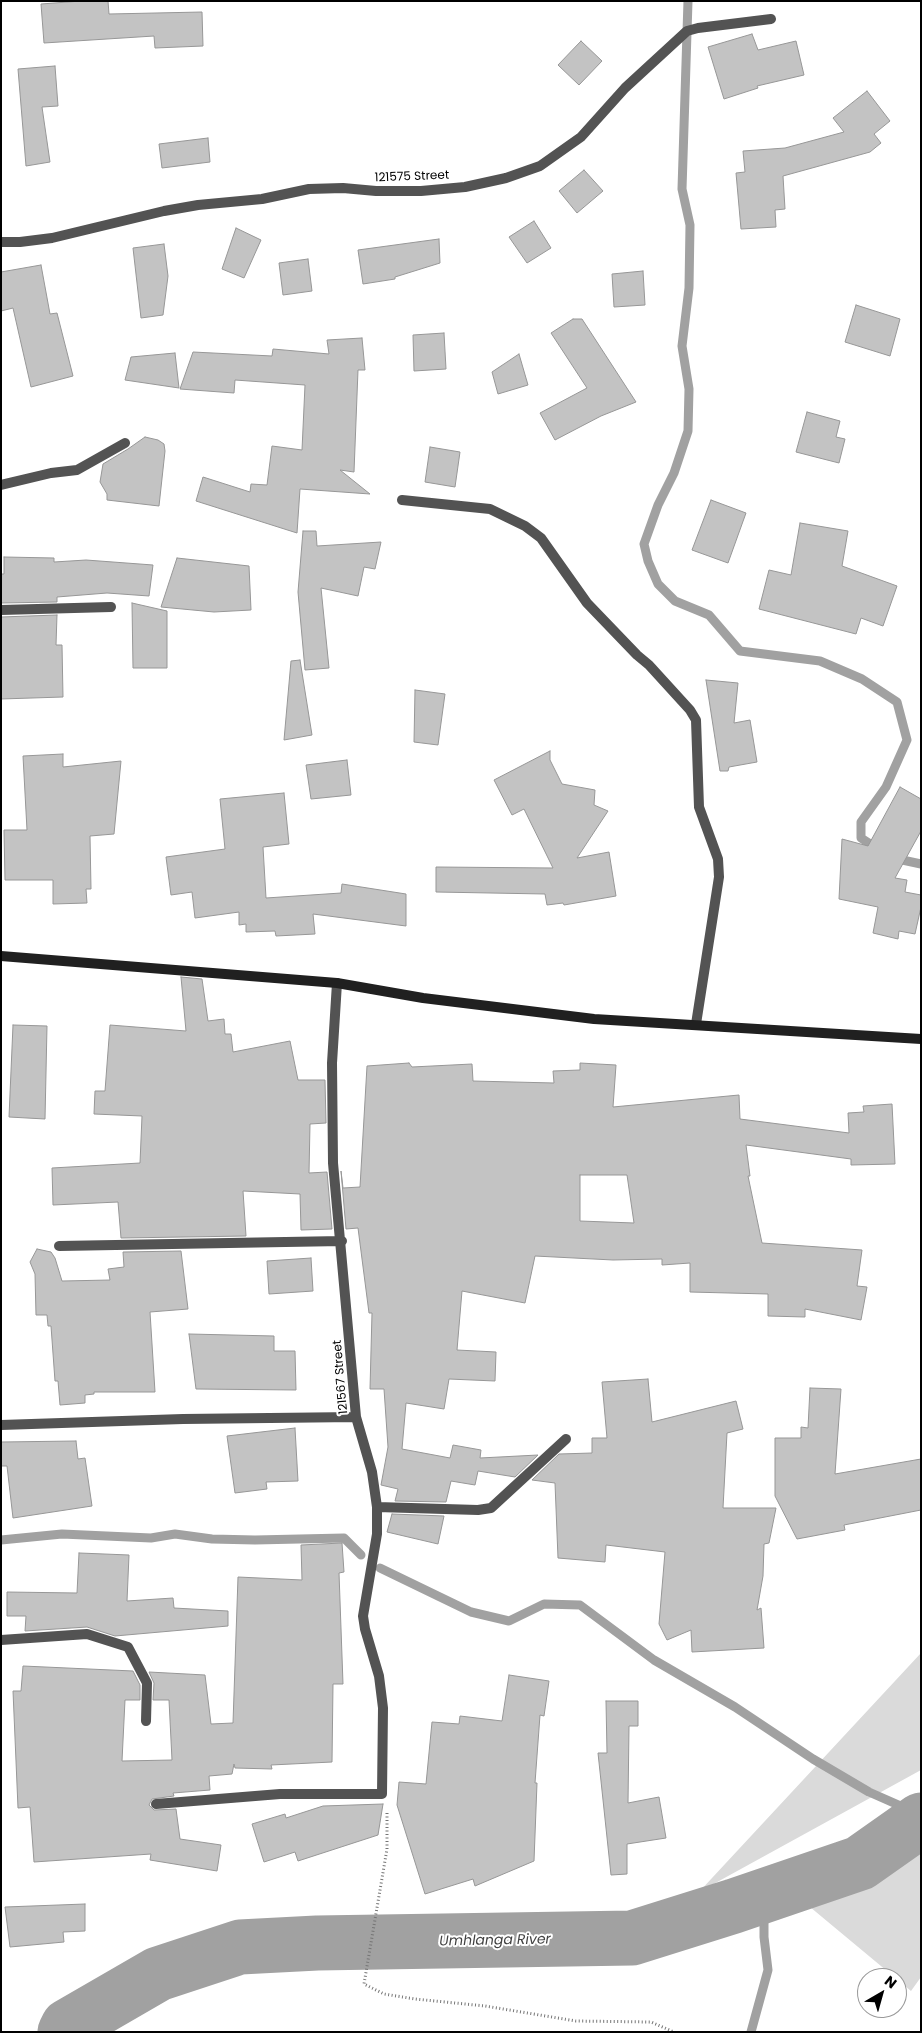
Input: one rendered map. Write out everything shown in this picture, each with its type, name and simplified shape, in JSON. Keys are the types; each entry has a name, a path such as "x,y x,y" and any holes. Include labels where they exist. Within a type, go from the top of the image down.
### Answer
{"street":[{"name":"121575 Street","path":"1,242 52,238 164,211 198,205 262,199 309,189 343,188 376,191 421,191 465,187 506,178 540,166 581,137 625,88 687,31 771,19"},
{"path":"1,485 51,473 77,470 125,443"},
{"path":"402,500 490,509 525,526 541,538 586,603 649,665 690,710 696,720 699,807 718,859 720,877 696,1024"},
{"path":"1,610 111,607"},
{"path":"1,956 337,983 423,998 594,1019 921,1039"},
{"name":"121567 Street","path":"337,983 332,1063 333,1163 342,1241 356,1417 372,1472 377,1507 377,1534 363,1616 379,1676 383,1708 382,1794"},
{"path":"59,1246 342,1241"},
{"path":"1,1424 356,1417"},
{"path":"377,1507 478,1510 491,1508 566,1439"},
{"path":"1,1640 87,1634 128,1647 148,1683 146,1721"},
{"path":"156,1804 280,1794 382,1794"}],"path":[{"path":"382,1794 387,1810 387,1849 364,1984 384,1994 415,1999 485,2006 576,2020 651,2022 674,2032"}],"shaded area":[{"path":"921,1653 921,1770 699,1892"},
{"path":"921,1835 921,1977 911,1991 907,1988 907,1968 883,1968 804,1902 887,1866"}],"building":[{"path":"108,1 109,14 202,12 203,46 155,48 154,36 44,43 41,4"},
{"path":"752,34 758,50 796,41 804,75 757,86 758,88 724,99 708,47"},
{"path":"581,41 602,61 579,85 558,65"},
{"path":"55,66 58,106 42,107 50,162 26,166 18,69"},
{"path":"867,91 890,121 874,134 881,143 870,152 783,176 785,209 775,210 776,227 741,229 736,173 745,172 743,151 785,148 844,132 833,118"},
{"path":"208,138 210,162 162,168 159,144"},
{"path":"584,170 603,191 577,213 559,191"},
{"path":"534,221 551,248 527,263 509,237"},
{"path":"236,228 261,240 244,278 222,269"},
{"path":"439,239 440,263 395,277 395,279 363,284 358,250"},
{"path":"164,244 168,276 163,315 141,318 133,248"},
{"path":"308,259 312,291 283,295 279,263"},
{"path":"41,265 50,314 57,313 73,376 31,387 13,308 1,311 1,272"},
{"path":"643,271 645,305 614,307 612,274"},
{"path":"856,305 900,319 890,356 845,342"},
{"path":"573,319 582,319 636,402 601,416 555,440 540,413 587,388 551,333"},
{"path":"444,333 446,369 414,371 413,335"},
{"path":"362,338 365,370 358,370 354,472 340,470 370,494 300,489 297,533 196,501 203,477 250,492 251,484 267,485 272,446 302,450 305,385 235,380 234,393 180,389 193,352 272,356 273,349 329,354 327,340"},
{"path":"175,353 179,388 125,380 131,357"},
{"path":"519,354 528,385 498,394 492,372"},
{"path":"807,412 840,421 836,437 845,439 839,463 796,452"},
{"path":"145,437 158,440 164,444 165,451 159,506 107,500 107,494 100,482 103,464"},
{"path":"430,447 460,452 455,487 425,482"},
{"path":"711,500 746,513 728,563 692,550"},
{"path":"800,523 848,531 842,566 897,586 883,626 861,618 856,634 759,609 769,570 791,575"},
{"path":"303,531 316,531 317,546 381,542 375,569 364,567 358,596 321,588 329,668 305,670 298,592"},
{"path":"4,557 54,558 54,562 86,560 153,565 149,596 107,593 57,597 57,602 1,603 1,574 4,574"},
{"path":"177,558 249,566 251,610 214,612 161,607"},
{"path":"132,603 167,611 167,668 133,668"},
{"path":"57,615 56,645 62,645 63,697 1,699 1,617"},
{"path":"300,660 312,735 284,740 291,661"},
{"path":"706,680 738,683 734,723 750,720 757,762 729,767 728,771 720,771"},
{"path":"415,690 445,694 438,745 414,742"},
{"path":"550,751 550,760 562,784 595,790 594,805 608,811 577,858 609,852 616,896 564,905 563,903 547,905 545,894 436,892 436,867 553,868 524,809 512,815 494,780"},
{"path":"63,754 63,767 121,761 114,834 90,836 91,889 86,889 87,903 53,904 53,880 5,880 4,830 27,830 23,756"},
{"path":"347,760 351,795 311,799 306,765"},
{"path":"900,787 921,799 921,831 895,878 907,880 905,892 921,895 921,907 915,934 899,931 898,939 873,933 878,907 839,899 842,839 868,846"},
{"path":"284,793 289,844 263,847 266,898 341,893 342,884 406,894 406,926 313,914 315,934 276,936 275,931 246,932 246,924 239,925 239,912 195,918 192,892 171,895 166,857 225,849 220,799"},
{"path":"181,977 202,979 208,1021 224,1019 225,1034 231,1034 233,1052 290,1041 298,1080 325,1080 326,1123 310,1124 309,1173 327,1172 332,1229 301,1230 300,1194 243,1191 246,1236 121,1238 118,1202 53,1205 52,1168 140,1163 142,1116 94,1114 95,1091 105,1091 110,1025 186,1031"},
{"path":"13,1025 47,1026 45,1119 9,1117"},
{"path":"409,1063 412,1067 472,1064 473,1081 554,1083 553,1071 580,1070 580,1063 616,1065 613,1107 739,1095 740,1119 849,1133 848,1113 864,1112 863,1106 892,1104 895,1164 851,1165 851,1159 746,1145 750,1176 748,1176 762,1243 862,1250 857,1286 867,1287 861,1320 805,1309 805,1317 768,1316 768,1294 690,1292 690,1263 662,1265 662,1259 613,1260 535,1256 525,1303 462,1291 457,1350 496,1352 495,1381 449,1379 444,1409 406,1403 402,1449 450,1458 453,1445 481,1450 480,1458 538,1455 515,1477 478,1471 475,1485 451,1481 446,1502 395,1501 398,1489 381,1485 388,1447 384,1389 370,1389 372,1313 369,1313 358,1228 346,1229 341,1171 343,1188 360,1187 367,1066","holes":["580,1175 627,1175 634,1223 580,1221"]},
{"path":"37,1249 51,1252 55,1258 62,1281 110,1280 108,1269 124,1267 123,1252 181,1251 188,1309 150,1312 155,1392 94,1392 94,1394 85,1395 85,1403 60,1405 58,1381 55,1381 51,1326 48,1326 47,1315 36,1315 35,1274 30,1262"},
{"path":"311,1258 313,1291 269,1294 267,1261"},
{"path":"189,1334 274,1336 274,1351 295,1351 296,1390 196,1389"},
{"path":"648,1379 652,1422 736,1401 743,1429 727,1433 723,1508 776,1508 769,1543 764,1544 763,1576 757,1610 761,1608 764,1648 692,1652 691,1630 667,1640 659,1624 665,1552 606,1545 605,1562 558,1558 555,1483 532,1480 559,1454 592,1453 592,1438 607,1438 602,1382"},
{"path":"810,1388 841,1389 835,1474 921,1459 921,1510 844,1525 845,1530 797,1539 775,1496 775,1438 801,1438 801,1427 808,1428"},
{"path":"295,1428 298,1481 266,1482 267,1489 235,1493 227,1436"},
{"path":"76,1441 78,1459 85,1458 92,1506 13,1518 7,1466 1,1466 1,1442"},
{"path":"392,1514 444,1516 438,1544 387,1532"},
{"path":"342,1543 344,1572 339,1573 343,1684 333,1684 332,1762 271,1765 272,1769 235,1768 234,1764 232,1774 209,1776 210,1790 173,1793 174,1796 152,1799 149,1805 154,1810 176,1809 180,1839 221,1845 217,1871 150,1860 151,1854 34,1862 30,1807 18,1808 13,1691 21,1691 23,1666 133,1671 140,1685 140,1700 125,1700 122,1761 172,1760 169,1700 153,1700 154,1683 149,1672 205,1675 211,1724 233,1723 238,1577 302,1580 301,1545"},
{"path":"79,1553 129,1555 127,1601 173,1598 174,1608 228,1611 228,1626 115,1636 87,1627 25,1631 26,1616 7,1616 7,1592 77,1593"},
{"path":"509,1675 549,1681 544,1716 540,1715 535,1783 537,1783 534,1861 475,1886 473,1879 425,1894 397,1805 399,1782 426,1784 432,1722 459,1724 460,1716 502,1721"},
{"path":"606,1701 638,1701 638,1726 629,1726 628,1803 659,1797 666,1838 627,1844 627,1874 611,1875 598,1753 607,1753"},
{"path":"383,1804 378,1835 298,1861 295,1852 264,1862 252,1824 285,1814 286,1818 323,1806"},
{"path":"85,1904 85,1931 63,1932 64,1942 10,1947 5,1907"}],"waterway":[{"path":"688,1 682,189 690,225 689,288 682,346 689,389 688,431 674,473 658,505 644,544 648,561 658,584 675,601 709,615 740,651 820,661 862,679 897,702 907,740 886,787 861,822 861,838 878,849"},
{"path":"893,858 921,864"},
{"path":"1,1540 62,1534 151,1538 175,1534 212,1539 255,1540 344,1538 361,1555"},
{"path":"380,1568 471,1612 509,1621 544,1604 580,1605 654,1660 735,1707 813,1759 869,1792 921,1815"},
{"name":"Umhlanga River","path":"65,2032 68,2026 158,1974 240,1947 317,1943 632,1938 860,1863 921,1820"},
{"path":"751,2032 768,1970 764,1937 764,1896"}]}
